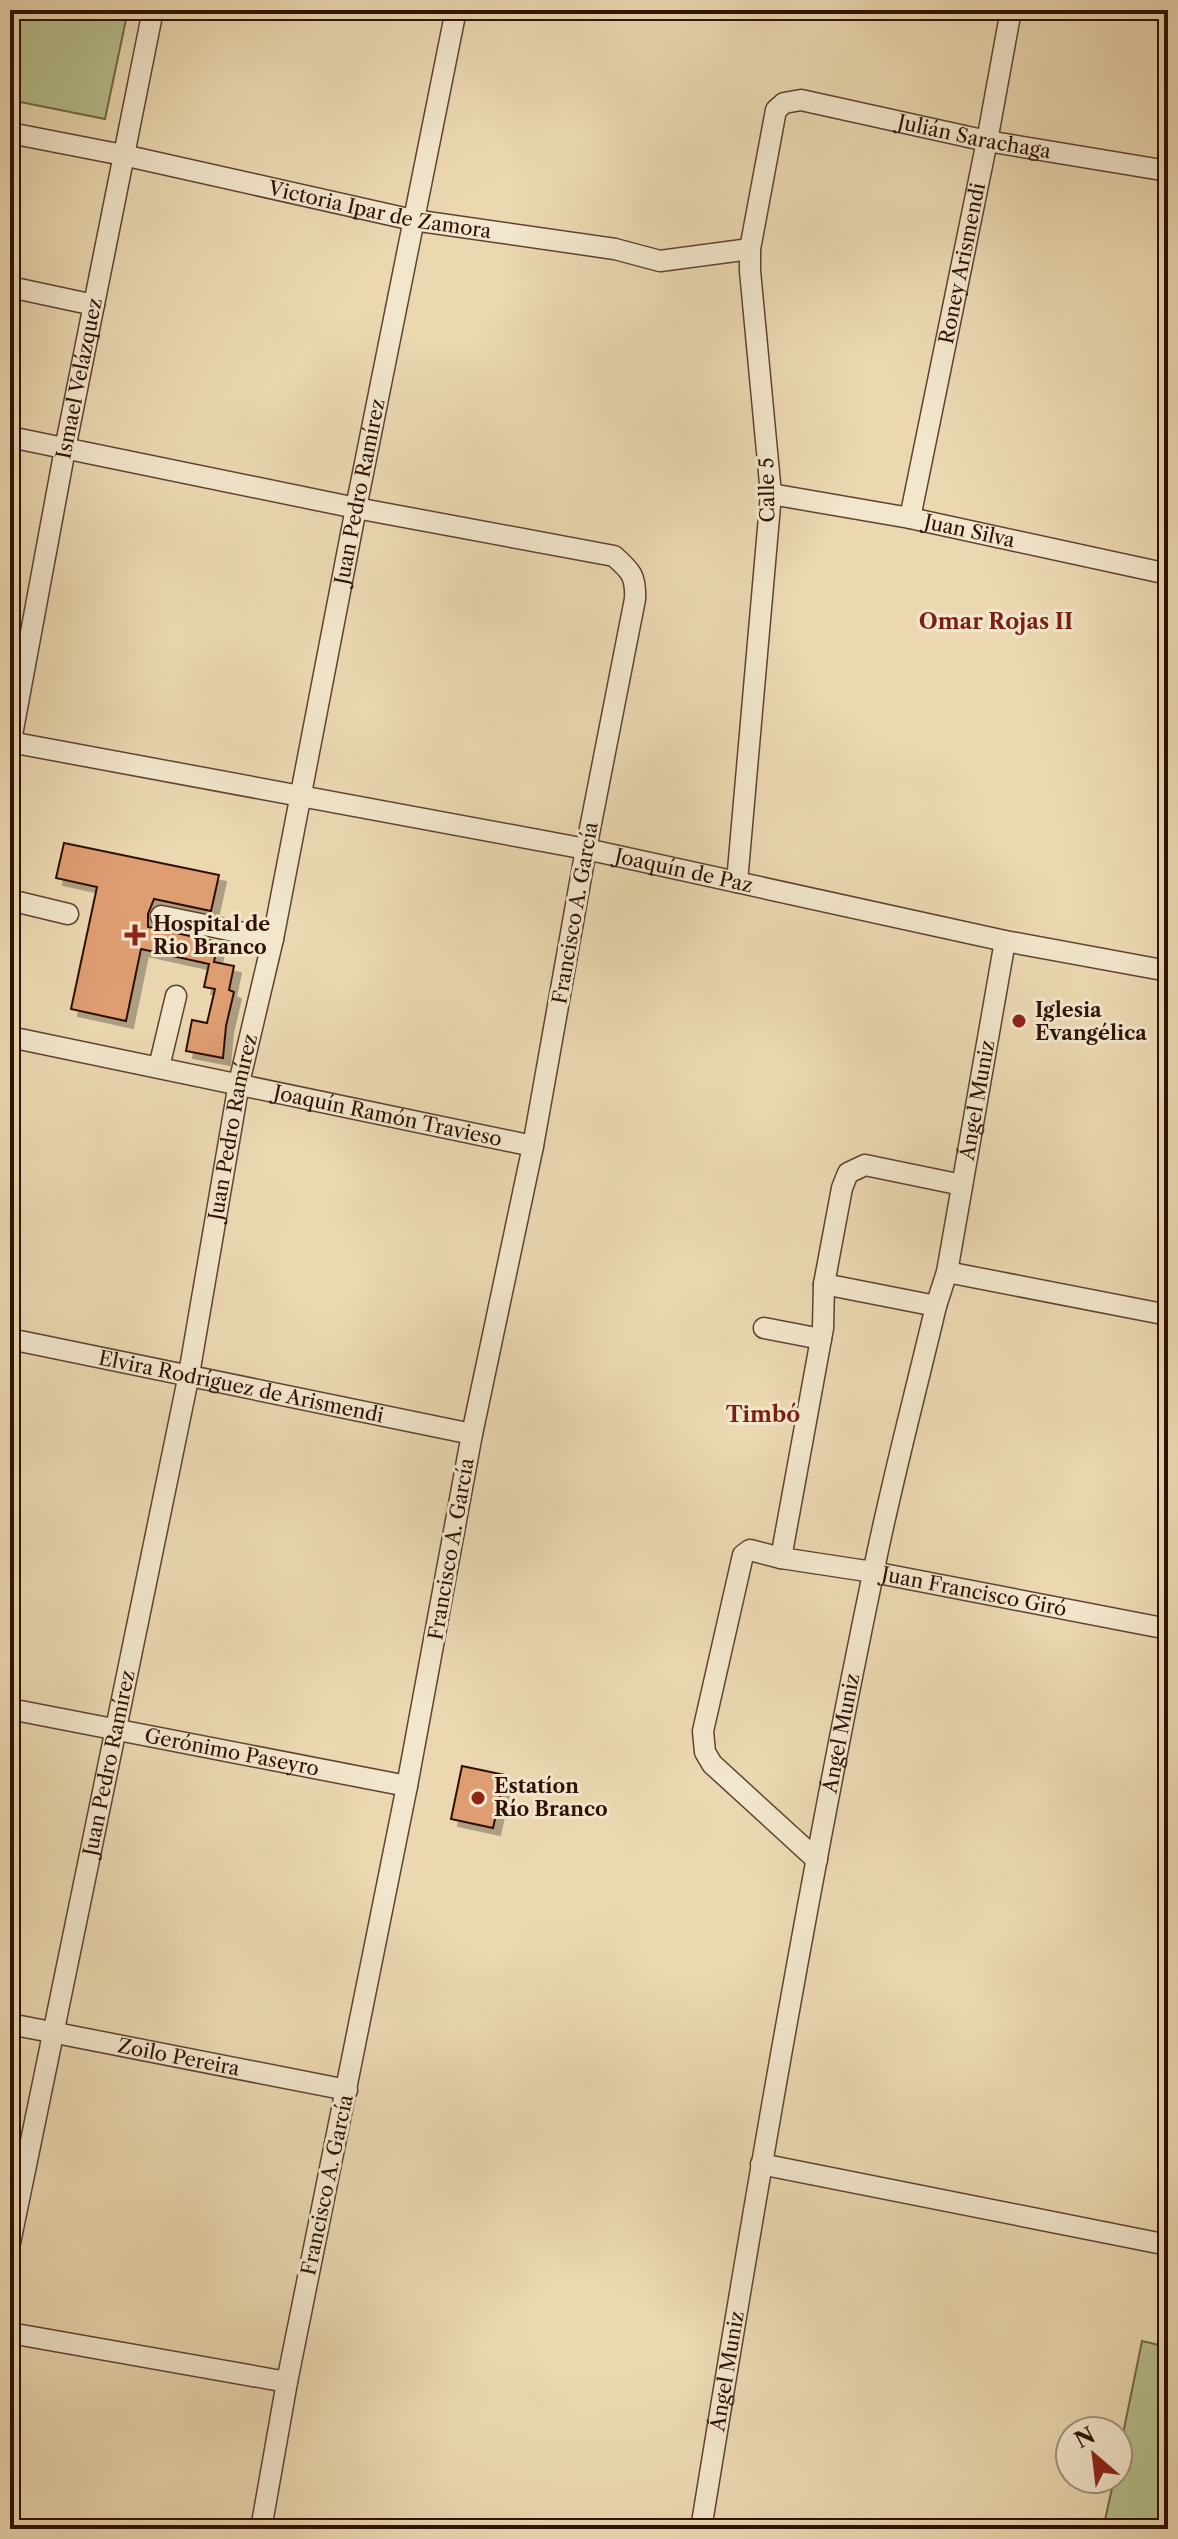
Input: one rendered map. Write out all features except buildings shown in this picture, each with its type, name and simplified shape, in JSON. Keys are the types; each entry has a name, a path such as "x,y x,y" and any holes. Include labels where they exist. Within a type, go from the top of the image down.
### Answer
{"street":[{"name":"Ismael Velázquez","path":"10,743 153,10"},
{"name":"Juan Pedro Ramírez","path":"10,2243 189,1374 239,1083 273,939 456,10"},
{"name":"Roney Arismendi","path":"910,518 1011,10"},
{"name":"Julián Sarachaga","path":"784,103 801,100 987,141 1168,171"},
{"name":"Calle 5","path":"737,882 771,494 750,249 772,123 776,110 784,103"},
{"name":"Victoria Ipar de Zamora","path":"10,133 413,220 615,249 660,261 750,249"},
{"path":"10,287 94,305"},
{"path":"10,437 356,508"},
{"name":"Juan Silva","path":"771,494 910,518 1168,574"},
{"name":"Francisco A. García","path":"261,2529 287,2382 407,1786 472,1434 533,1146 636,585 630,570 614,556 356,508"},
{"name":"Joaquín de Paz","path":"10,743 586,849 1005,941 1168,971"},
{"path":"10,900 68,914"},
{"path":"161,916 273,939"},
{"name":"Ángel Muniz","path":"701,2529 761,2164 817,1860 873,1572 936,1306 947,1272 1005,941"},
{"path":"159,1067 176,996"},
{"name":"Joaquín Ramón Travieso","path":"10,1037 533,1146"},
{"path":"781,1558 821,1339 824,1284 842,1188 848,1173 865,1165 962,1185"},
{"path":"947,1272 1168,1315"},
{"path":"824,1284 936,1306"},
{"path":"764,1328 821,1339"},
{"name":"Elvira Rodríguez de Arismendi","path":"10,1339 472,1434"},
{"name":"Juan Francisco Giró","path":"817,1860 712,1764 705,1752 703,1731 743,1555 750,1550 1168,1629"},
{"name":"Gerónimo Paseyro","path":"10,1709 407,1786"},
{"name":"Zoilo Pereira","path":"10,2024 347,2090"},
{"path":"761,2164 1168,2245"},
{"path":"10,2333 287,2382"}],"green space":[{"path":"10,10 128,10 105,119 10,100"},
{"path":"1142,2341 1168,2347 1168,2529 1103,2529 1110,2495 1134,2495 1134,2415 1127,2415"}],"place":[{"name":"Hospital de Rio Branco","path":"135,935"},
{"name":"Iglesia Evangélica","path":"1019,1021"},
{"name":"Estatíon Río Branco","path":"478,1798"}],"district":[{"name":"Omar Rojas II","path":"996,621"},
{"name":"Timbó","path":"763,1414"}]}
